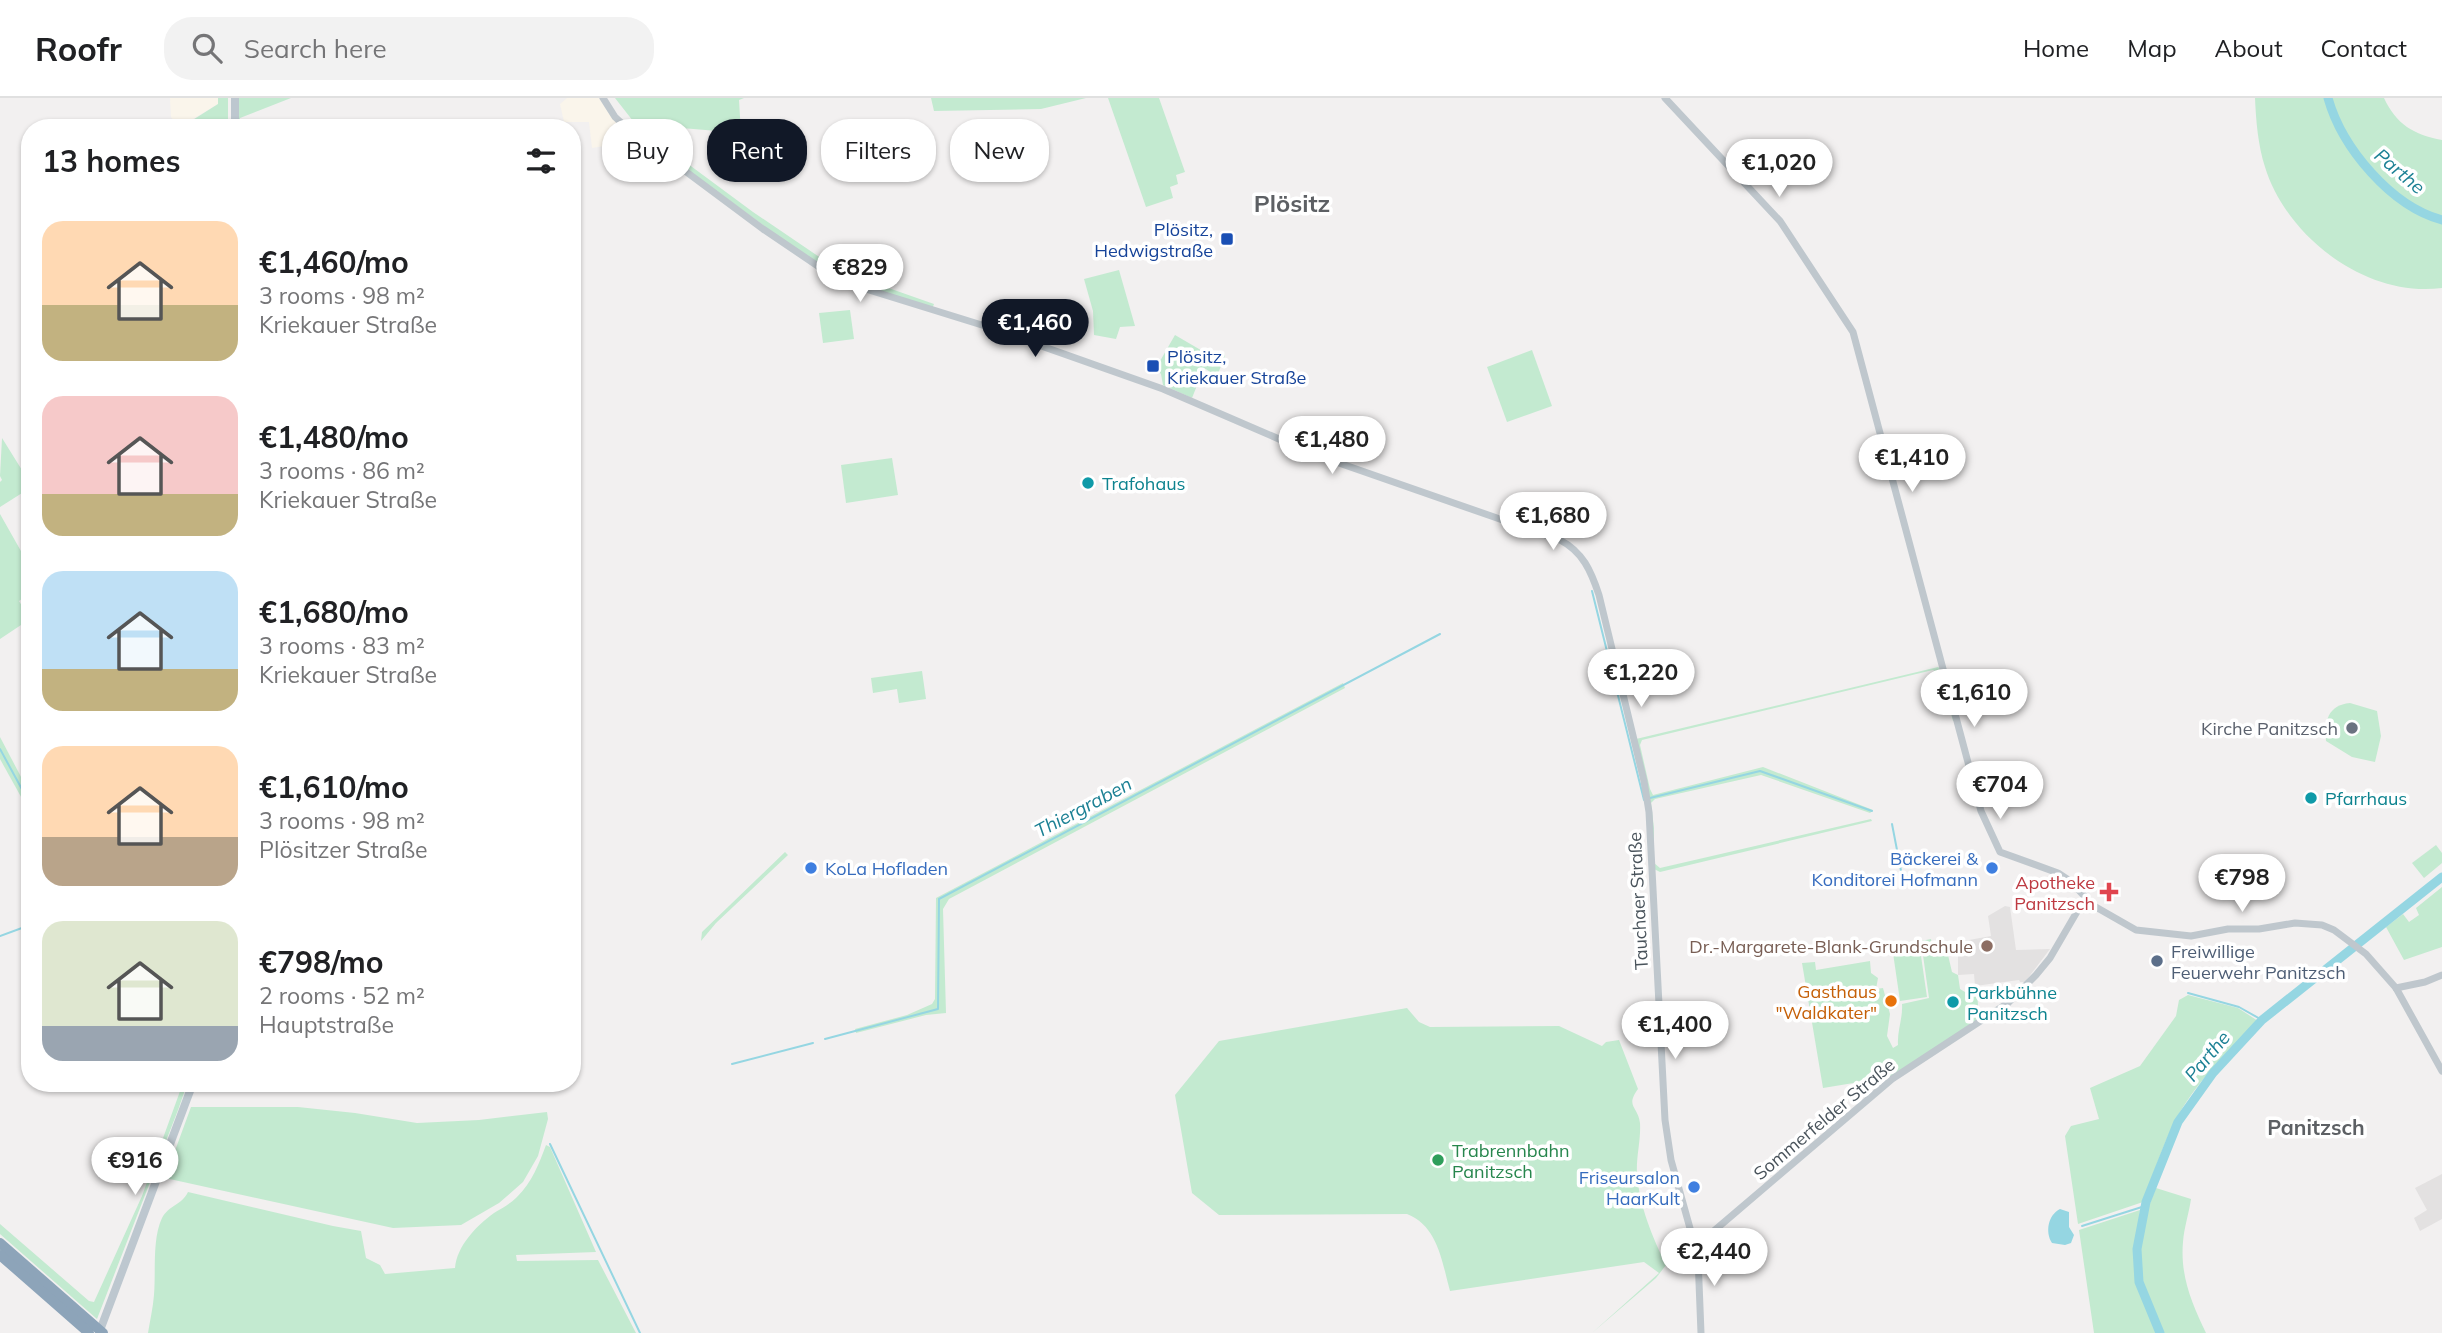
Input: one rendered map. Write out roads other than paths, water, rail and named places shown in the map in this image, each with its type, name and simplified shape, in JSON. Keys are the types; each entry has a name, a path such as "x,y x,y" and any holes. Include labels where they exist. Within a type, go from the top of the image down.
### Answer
{"highway":[{"path":"0,1242 101,1333"},
{"path":"0,1255 89,1333"}],"main road":[{"path":"234,98 235,119"},
{"path":"101,1333 109,1305 190,1092"}],"street":[{"name":"Tauchaer Straße","path":"603,98 615,117 626,127 763,229 840,281 985,326 1163,389 1316,455 1559,540 1573,547 1582,556 1599,595 1646,791 1667,1133 1674,1172 1695,1247 1699,1270 1702,1333"},
{"path":"1665,98 1780,221 1853,332 1981,811 2000,852 2058,873 2070,881 2094,906 2136,930 2191,936 2228,929 2259,929 2307,923 2334,930 2360,949 2394,985 2442,1071"},
{"name":"Sommerfelder Straße","path":"1695,1247 1892,1079 2008,1003 2054,952 2085,898"},
{"path":"2394,985 2425,982 2442,975"}],"water":[{"path":"2060,1209 2069,1212 2069,1227 2074,1235 2071,1243 2065,1245 2052,1243 2049,1234 2050,1219"}],"waterway":[{"name":"Parthe","path":"2328,98 2345,136 2371,173 2405,202 2442,220"},
{"name":"Thiergraben","path":"1592,591 1644,800"},
{"name":"Thiergraben","path":"825,1039 938,1009 939,899 1440,634"},
{"path":"0,749 21,788"},
{"name":"Thiergraben","path":"1650,798 1760,771 1872,811"},
{"path":"1892,824 1902,876 1932,877"},
{"name":"Parthe","path":"2160,1333 2139,1282 2137,1249 2146,1202 2178,1122 2213,1073 2262,1020 2442,877"},
{"path":"0,936 21,928"},
{"name":"Thiergraben","path":"2188,993 2239,1007 2262,1020"},
{"name":"Thiergraben","path":"732,1064 813,1043"},
{"path":"550,1144 640,1333"},
{"path":"2082,1226 2145,1206"}],"place":[{"name":"Plösitz, Hedwigstraße","path":"1227,239"},
{"name":"Plösitz, Kriekauer Straße","path":"1153,366"},
{"name":"Trafohaus","path":"1088,483"},
{"name":"Kirche Panitzsch","path":"2352,728"},
{"name":"Pfarrhaus","path":"2311,798"},
{"name":"KoLa Hofladen","path":"811,868"},
{"name":"Bäckerei & Konditorei Hofmann","path":"1992,868"},
{"name":"Apotheke Panitzsch","path":"2109,892"},
{"name":"Dr.-Margarete-Blank-Grundschule","path":"1987,946"},
{"name":"Freiwillige Feuerwehr Panitzsch","path":"2157,961"},
{"name":"Gasthaus \"Waldkater\"","path":"1891,1001"},
{"name":"Parkbühne Panitzsch","path":"1953,1002"},
{"name":"Trabrennbahn Panitzsch","path":"1438,1160"},
{"name":"Friseursalon HaarKult","path":"1694,1187"}],"district":[{"name":"Plösitz","path":"1292,203"},
{"name":"Panitzsch","path":"2316,1127"}]}
